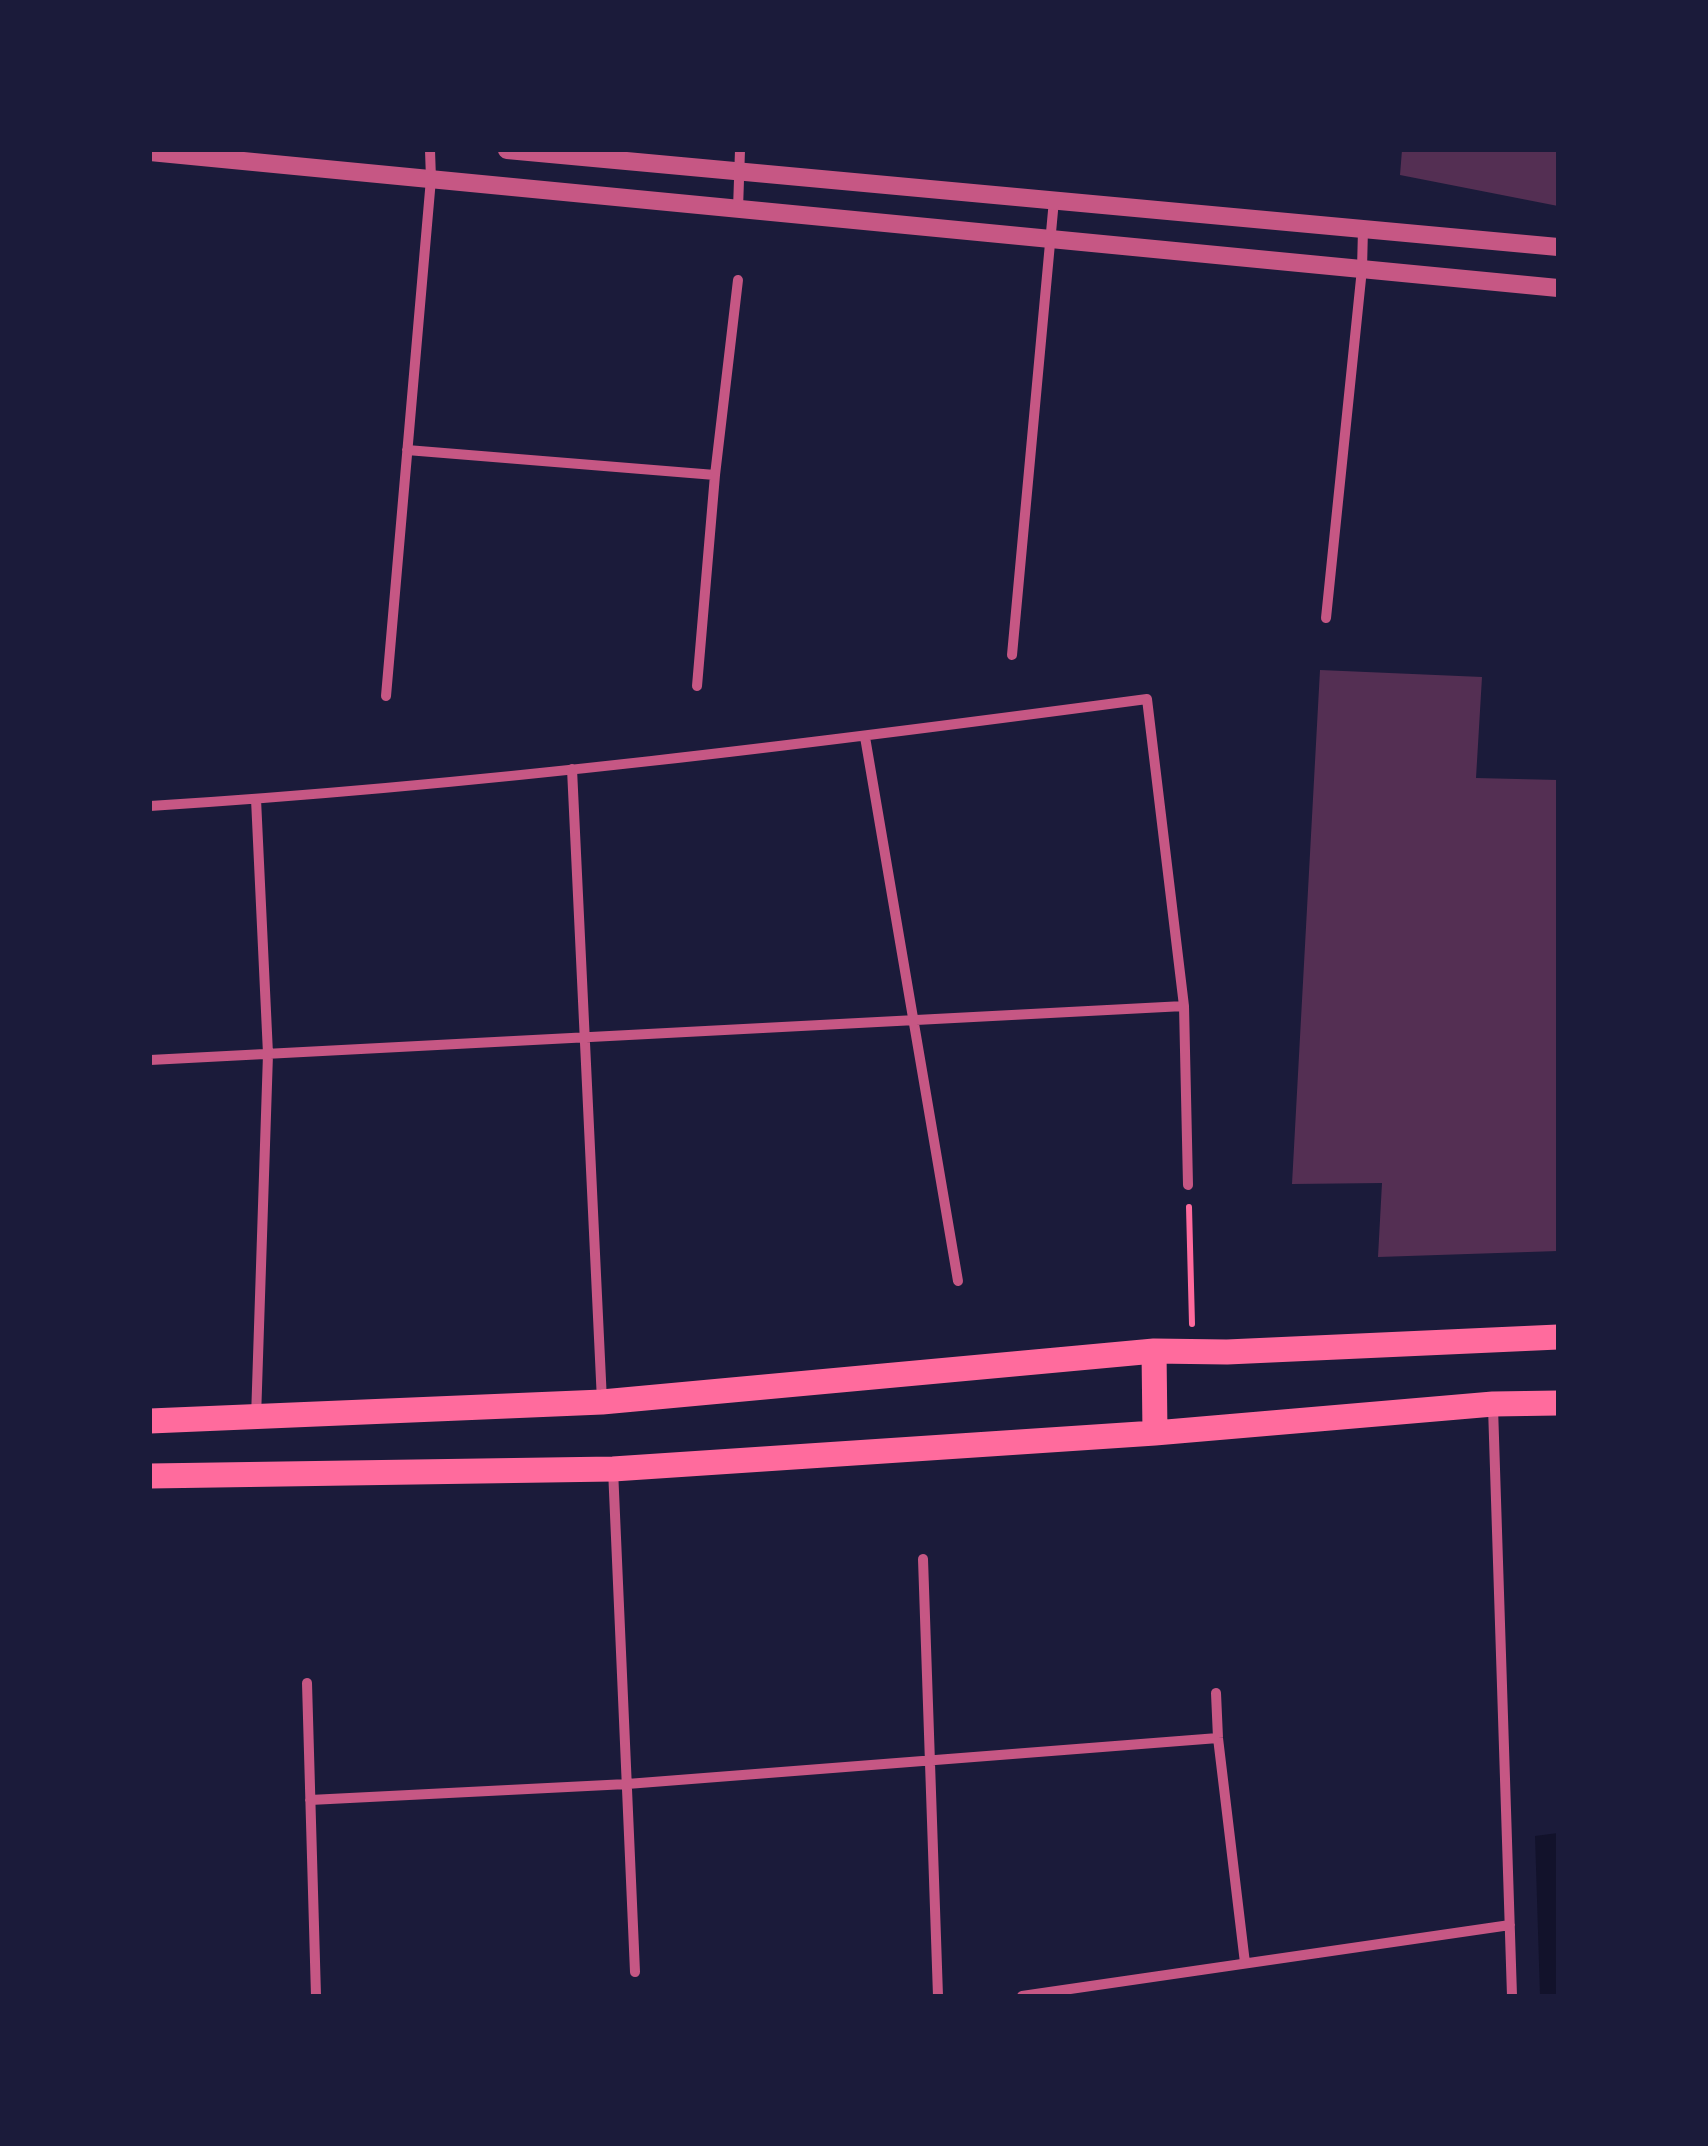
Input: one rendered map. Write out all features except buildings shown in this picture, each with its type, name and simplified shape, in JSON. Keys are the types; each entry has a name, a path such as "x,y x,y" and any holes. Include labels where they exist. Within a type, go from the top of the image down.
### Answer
{"main road":[{"path":"150,1421 602,1402 1154,1352 1558,1337"},
{"path":"1154,1352 1156,1433"},
{"path":"150,1476 612,1469 1156,1433 1493,1404 1558,1403"}],"street":[{"path":"386,696 431,180 430,150"},
{"path":"507,150 1558,247"},
{"path":"738,210 740,150"},
{"path":"150,152 1558,288"},
{"path":"1012,655 1054,200"},
{"path":"1326,618 1363,229"},
{"path":"697,686 715,475 738,280"},
{"path":"408,450 715,475"},
{"path":"150,806 572,769 864,737 1147,698 1184,1006 1188,1186"},
{"path":"864,737 958,1281"},
{"path":"572,769 602,1402"},
{"path":"256,799 268,1054 256,1418"},
{"path":"150,1060 1184,1006"},
{"path":"1493,1404 1512,1996"},
{"path":"612,1469 636,1972"},
{"path":"922,1559 938,1996"},
{"path":"308,1684 316,1996"},
{"path":"1216,1693 1245,1964"},
{"path":"310,1800 627,1784 1218,1738"},
{"path":"1022,1996 1510,1925"}],"path":[{"path":"1188,1186 1193,1352"}],"shaded area":[{"path":"1558,1833 1558,1996 1540,1996 1535,1836"}]}
